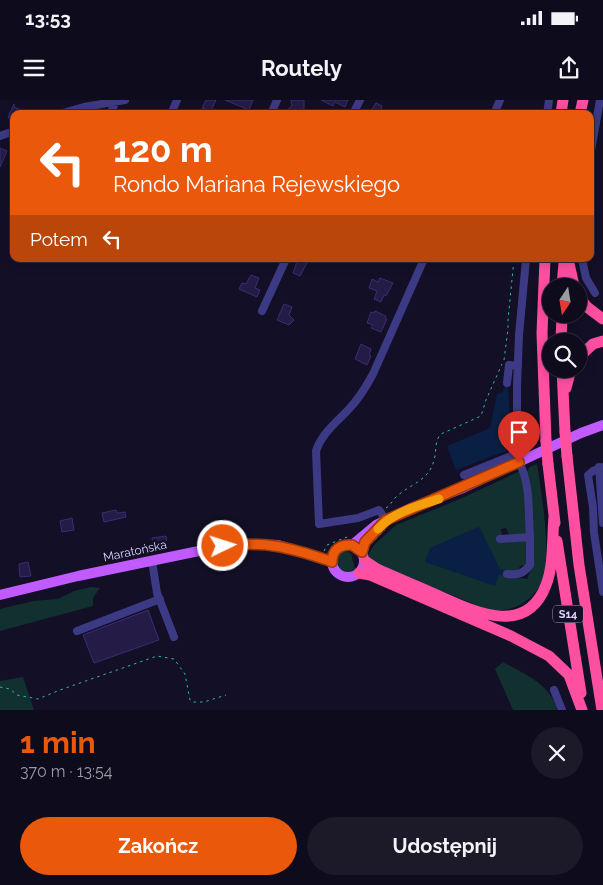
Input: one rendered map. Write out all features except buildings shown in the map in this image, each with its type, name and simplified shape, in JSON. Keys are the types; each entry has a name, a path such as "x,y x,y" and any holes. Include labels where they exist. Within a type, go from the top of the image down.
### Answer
{"highway":[{"name":"S14","path":"545,262 542,333 546,441 554,517 583,710"},
{"path":"563,278 566,262"},
{"path":"567,262 572,278"},
{"path":"588,308 603,320"},
{"path":"587,350 593,344 603,341"},
{"name":"S14","path":"562,378 566,456 579,565 602,710"},
{"path":"563,402 568,378"},
{"path":"363,557 377,569 470,610 500,618 510,616 527,610 536,603 547,584 550,572 554,517"},
{"path":"359,573 370,575 512,636 549,656 569,675 583,710"}],"main road":[{"path":"384,516 365,542 359,573 355,576 344,577 336,571 329,549 341,546 352,540 372,527 384,516 522,461 581,433 603,425"},
{"path":"352,540 363,557"},
{"name":"Maratońska","path":"0,596 78,576 223,546 249,544 329,549"},
{"name":"Maratońska","path":"278,545 332,562"}],"street":[{"path":"68,110 125,100"},
{"path":"594,134 600,100"},
{"path":"112,110 116,101"},
{"path":"262,311 285,262"},
{"path":"384,516 378,510 358,518 319,524 316,451 327,430 349,409 364,391 423,262"},
{"path":"507,574 518,575 525,572 530,565 528,488 517,447 519,334 526,262"},
{"path":"582,262 583,271 593,290 599,282"},
{"path":"507,383 509,365 518,366"},
{"path":"464,475 511,456 517,447"},
{"path":"603,523 601,467 588,475 603,592"},
{"path":"504,536 530,537"},
{"path":"152,560 160,599 174,637"},
{"path":"77,631 160,599"},
{"path":"554,690 562,710"}],"path":[{"path":"384,516 396,497 417,484 430,470 440,434 482,416 486,400 504,359 514,262"},
{"path":"329,549 352,540"},
{"path":"0,686 10,689 17,695 38,700 60,690 156,656 174,659 185,674 192,702 204,702 226,695"}],"green space":[{"path":"537,464 545,522 545,568 543,578 534,594 522,604 506,610 488,610 372,562 368,555 374,545 396,525 460,499 520,471 524,479 528,535 510,537 506,528 501,529 502,535 497,537 498,540 527,539 528,565 520,566 518,572 507,575 527,579 531,569 526,473 530,467"},
{"path":"339,552 351,553 355,569 349,572 339,568 337,563"},
{"path":"91,587 100,588 93,598 93,606 0,631 0,609 33,601 58,599 74,591"},
{"path":"503,662 543,687 554,701 557,710 513,710 495,669"},
{"path":"23,677 34,710 0,710 0,681"}],"water":[{"path":"505,384 508,384 511,438 506,451 456,470 447,446 490,428 497,394 502,393"},
{"path":"478,527 500,569 507,571 507,575 499,575 495,586 425,562 430,548"}],"slow traffic":[{"path":"378,529 386,520 411,508 439,499"}],"route":[{"path":"223,546 236,544 278,545 332,562 332,557 337,548 346,544 356,546 362,552 365,542 386,520 519,462"}]}
